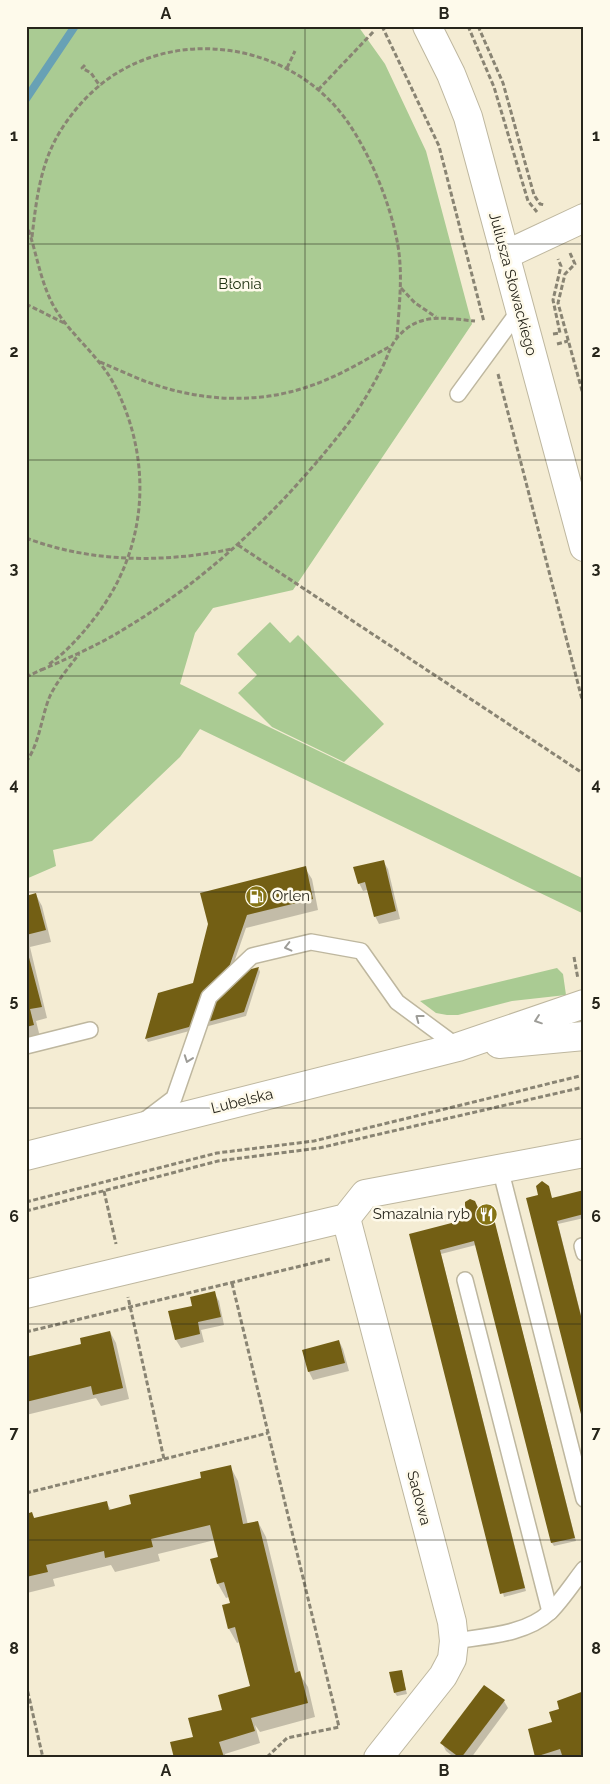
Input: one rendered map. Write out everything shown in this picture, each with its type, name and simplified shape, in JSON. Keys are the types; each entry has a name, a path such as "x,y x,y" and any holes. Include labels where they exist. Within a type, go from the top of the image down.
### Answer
{"street":[{"name":"Juliusza Słowackiego","path":"427,26 451,74 468,117 520,308 576,487 584,547"},
{"path":"505,255 584,218"},
{"name":"Lubelska","path":"26,1156 458,1047 584,1004"},
{"name":"Lubelska","path":"458,1047 584,1036"},
{"path":"26,1294 346,1218 365,1194 584,1153"},
{"name":"Sadowa","path":"346,1218 452,1622 454,1641 452,1659 444,1676 378,1758"}],"lane":[{"path":"458,394 520,308"},
{"path":"134,1128 174,1098 209,997 252,956 311,942 361,952 398,1002 458,1047"},
{"path":"26,1046 90,1030"},
{"path":"500,1168 584,1499"},
{"path":"465,1280 550,1612"},
{"path":"454,1641 508,1632 532,1625 550,1612 584,1569"}],"path":[{"path":"382,26 439,146 584,707"},
{"path":"318,90 374,30"},
{"path":"32,237 44,165 57,136 76,109 100,86 133,65 159,55 192,48 224,49 255,55 287,68 318,90 336,107 352,130 379,182 390,214 398,247 401,288 397,337"},
{"path":"287,68 295,51"},
{"path":"85,65 82,68 91,73 100,86"},
{"path":"26,223 32,237 42,280 52,304 66,324 99,362 115,386 127,413 135,438 140,490 138,522 119,580 104,605 66,652 41,670"},
{"path":"401,288 415,303 436,317"},
{"path":"26,304 66,324"},
{"path":"26,677 79,654 130,626 170,599 238,545 302,480 349,422 370,391 390,346 408,328 422,320 436,317 475,321"},
{"path":"99,362 152,384 182,393 212,398 243,398 275,396 307,387 338,375 390,346"},
{"path":"26,538 64,549 127,559 156,559 233,549"},
{"path":"238,545 584,774"},
{"path":"26,762 38,738 43,715 51,695 79,654"},
{"path":"26,1202 217,1153 314,1140 584,1075"},
{"path":"26,1211 218,1161 318,1148 584,1086"},
{"path":"104,1192 164,1459"},
{"path":"26,1332 355,1253"},
{"path":"232,1283 339,1727 286,1738 266,1758"},
{"path":"26,1493 268,1433"},
{"path":"26,1684 43,1758"}],"green space":[{"name":"Błonia","path":"26,26 358,26 385,64 426,151 472,324 293,590 213,608 195,633 180,684 584,879 584,914 200,729 180,757 92,841 53,850 56,866 26,879"},
{"path":"270,622 290,643 298,635 384,724 344,762 272,727 238,693 257,675 237,654"},
{"path":"557,968 563,974 566,995 512,1001 458,1015 436,1013 420,1001"}],"building":[{"path":"384,860 396,911 374,917 365,882 358,884 353,867"},
{"path":"306,866 313,899 247,915 226,976 259,967 244,1012 145,1039 158,993 193,983 208,924 200,893"},
{"path":"36,893 46,930 26,935 26,896"},
{"path":"26,946 42,1007 30,1009 34,1025 26,1027"},
{"path":"542,1181 549,1186 552,1198 584,1190 584,1214 557,1221 584,1328 584,1426 526,1198 538,1195 536,1186"},
{"path":"470,1199 475,1201 479,1210 491,1207 575,1538 551,1543 474,1241 440,1250 525,1588 500,1594 409,1234 467,1219 465,1202"},
{"path":"215,1291 221,1317 198,1322 200,1334 175,1340 168,1311 192,1306 190,1297"},
{"path":"110,1331 123,1388 93,1395 91,1386 26,1402 26,1357 81,1344 80,1338"},
{"path":"339,1340 345,1363 308,1372 302,1350"},
{"path":"231,1465 243,1524 258,1521 295,1673 300,1671 308,1703 251,1718 255,1731 219,1742 224,1757 174,1758 170,1742 193,1737 188,1718 222,1710 218,1695 250,1686 235,1627 228,1629 222,1605 230,1603 224,1582 217,1584 210,1559 218,1557 210,1525 151,1539 153,1547 105,1558 104,1551 46,1565 48,1572 26,1577 26,1514 32,1512 34,1518 107,1501 109,1510 131,1504 129,1495 201,1478 200,1472"},
{"path":"402,1670 406,1690 394,1693 389,1672"},
{"path":"484,1685 505,1700 460,1758 440,1743"},
{"path":"584,1691 584,1738 582,1738 584,1752 577,1758 573,1756 563,1758 560,1749 535,1757 528,1729 552,1722 549,1712 559,1709 557,1701"}],"waterway":[{"path":"26,99 75,26"}],"place":[{"name":"Orlen","path":"256,896"},
{"name":"Smazalnia ryb","path":"486,1214"}]}
